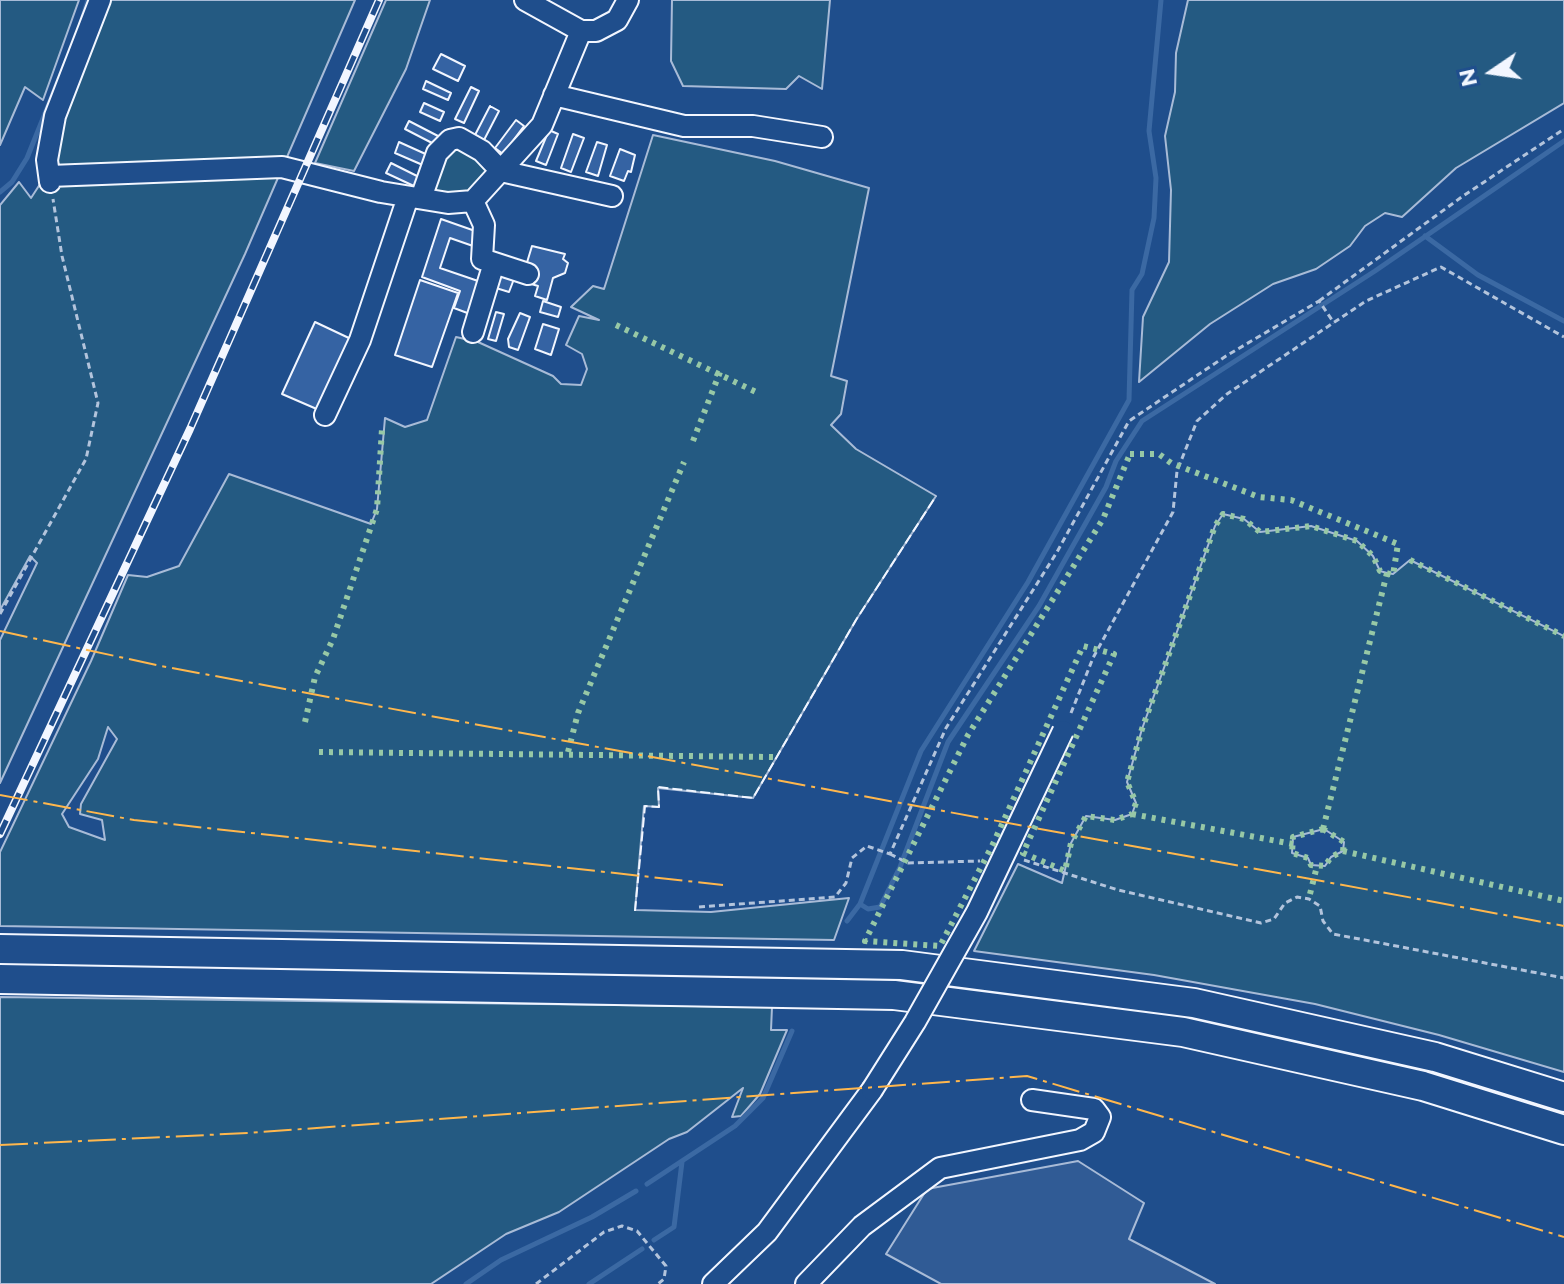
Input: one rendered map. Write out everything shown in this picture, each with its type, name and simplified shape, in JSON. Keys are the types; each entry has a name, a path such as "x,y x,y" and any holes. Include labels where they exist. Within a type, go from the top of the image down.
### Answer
{"highway":[{"path":"0,949 902,965 1194,1003 1435,1057 1564,1097"},
{"path":"0,979 894,995 1183,1032 1423,1086 1564,1130"}],"street":[{"path":"100,0 55,116 47,160 50,179 282,167 381,192 448,203 473,201 542,125 581,31"},
{"path":"525,0 581,31 596,31 617,20 628,0"},
{"path":"554,95 684,126 753,126 822,137"},
{"path":"325,415 360,340 415,198 437,153 450,140 467,140 501,171 612,196"},
{"path":"473,201 484,225 482,259 528,274"},
{"path":"473,332 494,263"},
{"path":"713,1284 767,1232 872,1090 915,1022 977,912 1063,731"},
{"path":"806,1284 862,1226 940,1168 1080,1140 1094,1132 1100,1117 1094,1109 1032,1100"}],"path":[{"path":"890,854 946,728 1057,552 1129,421 1226,356 1319,301 1463,196 1564,129"},
{"path":"0,614 86,459 98,403 62,256 50,179"},
{"path":"1063,731 1093,658 1173,512 1177,471 1197,421 1227,394 1366,301 1441,267 1564,337"},
{"path":"1319,301 1334,323"},
{"path":"699,907 835,897 846,883 852,858 867,846 908,863 980,861"},
{"path":"1010,860 1025,860 1118,890 1261,923 1274,919 1285,903 1297,897 1309,899 1320,906 1323,921 1333,934 1564,978"},
{"path":"536,1284 604,1232 622,1226 637,1231 666,1266 664,1279 658,1284"}],"shaded area":[{"path":"0,0 79,0 43,100 25,87 0,145"},
{"path":"108,0 355,0 245,254 0,783 0,640 37,563 30,556 0,610 0,205 19,182 31,198 44,178"},
{"path":"386,0 430,0 406,69 354,171 315,163"},
{"path":"672,0 830,0 822,89 799,76 786,89 683,86 671,61"},
{"path":"1188,0 1564,0 1564,103 1456,168 1402,217 1385,213 1365,226 1350,246 1316,269 1273,284 1210,324 1139,382 1143,317 1169,262 1171,190 1165,136 1175,92 1176,53"},
{"path":"653,135 775,161 869,188 831,376 847,381 841,414 831,425 856,449 936,496 856,620 753,798 658,788 659,807 644,806 635,910 711,912 849,898 834,940 0,926 0,852 91,661 128,575 147,577 179,566 229,474 371,524 377,509 385,418 405,427 427,420 456,337 478,342 553,376 561,384 581,385 587,369 582,354 566,345 579,316 599,320 571,307 593,286 604,289","holes":["108,727 117,739 81,804 80,814 102,820 105,840 69,827 62,814 98,759"]},
{"path":"455,144 491,164 475,193 439,195 433,183 434,175"},
{"path":"1223,514 1244,519 1260,532 1311,526 1357,541 1373,556 1380,571 1393,574 1410,560 1564,636 1564,1072 1439,1035 1315,1004 1154,975 974,951 1018,864 1062,883 1071,843 1086,816 1115,820 1132,814 1136,803 1127,782 1142,729 1215,526","holes":["1324,829 1344,842 1343,851 1331,857 1325,866 1311,865 1308,858 1292,853 1293,837"]},
{"path":"0,997 772,1007 771,1030 787,1030 760,1094 741,1116 732,1117 743,1088 687,1132 669,1139 559,1212 506,1234 431,1284 0,1284"},
{"path":"1078,1161 1144,1203 1129,1239 1215,1284 941,1284 886,1254 927,1189"}],"building":[{"path":"441,54 465,66 458,81 433,69"},
{"path":"426,81 451,93 448,100 423,89"},
{"path":"471,87 479,91 464,123 455,119"},
{"path":"424,103 444,112 440,121 420,112"},
{"path":"490,106 499,111 484,140 475,135"},
{"path":"516,120 524,126 503,154 495,148"},
{"path":"409,121 438,136 434,144 405,129"},
{"path":"549,130 558,134 546,165 536,161"},
{"path":"573,134 584,138 571,172 561,168"},
{"path":"399,142 430,156 425,166 395,153"},
{"path":"597,142 607,145 598,176 586,172"},
{"path":"620,149 635,155 631,172 628,171 624,181 610,176"},
{"path":"391,163 421,178 416,187 386,173"},
{"path":"441,219 478,232 473,246 450,238 440,268 481,282 470,314 454,308 460,291 422,277"},
{"path":"532,246 565,254 563,259 568,263 565,273 553,278 547,300 535,296 538,286 528,283 525,269"},
{"path":"501,274 514,279 509,292 496,288"},
{"path":"420,280 458,293 432,367 395,355"},
{"path":"543,301 561,307 558,317 540,312"},
{"path":"496,312 504,314 496,341 488,339"},
{"path":"520,313 530,317 518,350 509,347 508,339"},
{"path":"315,322 351,339 319,410 282,394"},
{"path":"543,324 559,329 551,355 535,349"}],"waterway":[{"path":"81,23 88,0"},
{"path":"847,921 860,904 921,751 1028,582 1129,400 1132,290 1142,274 1154,218 1156,178 1149,131 1161,0"},
{"path":"0,192 12,182 27,158 67,59"},
{"path":"860,904 868,909 880,907 900,867 948,742 1039,606 1106,487 1116,461 1142,421 1375,271 1564,141"},
{"path":"1425,236 1478,275 1564,321"},
{"path":"647,1184 735,1126 763,1098 792,1031"},
{"path":"654,1240 674,1227 682,1162"},
{"path":"466,1284 501,1260 592,1217 636,1191"},
{"path":"589,1284 642,1249"}],"railway":[{"path":"0,834 190,429 379,0"}],"hedge":[{"path":"616,325 756,392"},
{"path":"693,441 720,372"},
{"path":"305,722 315,677 333,639 377,509 382,429"},
{"path":"1130,454 1159,454 1171,463 1259,497 1291,500 1398,544 1393,575 1380,571 1373,556 1357,541 1311,526 1260,532 1244,519 1223,514 1215,526 1142,729 1127,782 1136,803 1132,814 1115,820 1086,816 1071,843 1065,871 1023,853 1114,654 1083,646 993,844 940,946 865,941 968,735 1103,519 1130,454"},
{"path":"568,752 578,713 684,462"},
{"path":"1410,560 1564,636"},
{"path":"1323,829 1387,573"},
{"path":"319,752 774,757"},
{"path":"1132,814 1293,844"},
{"path":"1323,829 1344,842 1343,851 1331,857 1325,866 1311,865 1308,858 1292,853 1293,837 1323,829"},
{"path":"1343,851 1564,901"},
{"path":"1310,894 1317,866"}],"fence":[{"path":"635,911 645,806 659,807 658,787 753,798 856,620 936,496"}],"power":[{"path":"0,631 161,666 1564,926"},
{"path":"0,795 134,820 723,885"},
{"path":"0,1145 248,1133 1027,1076 1564,1237"}]}
